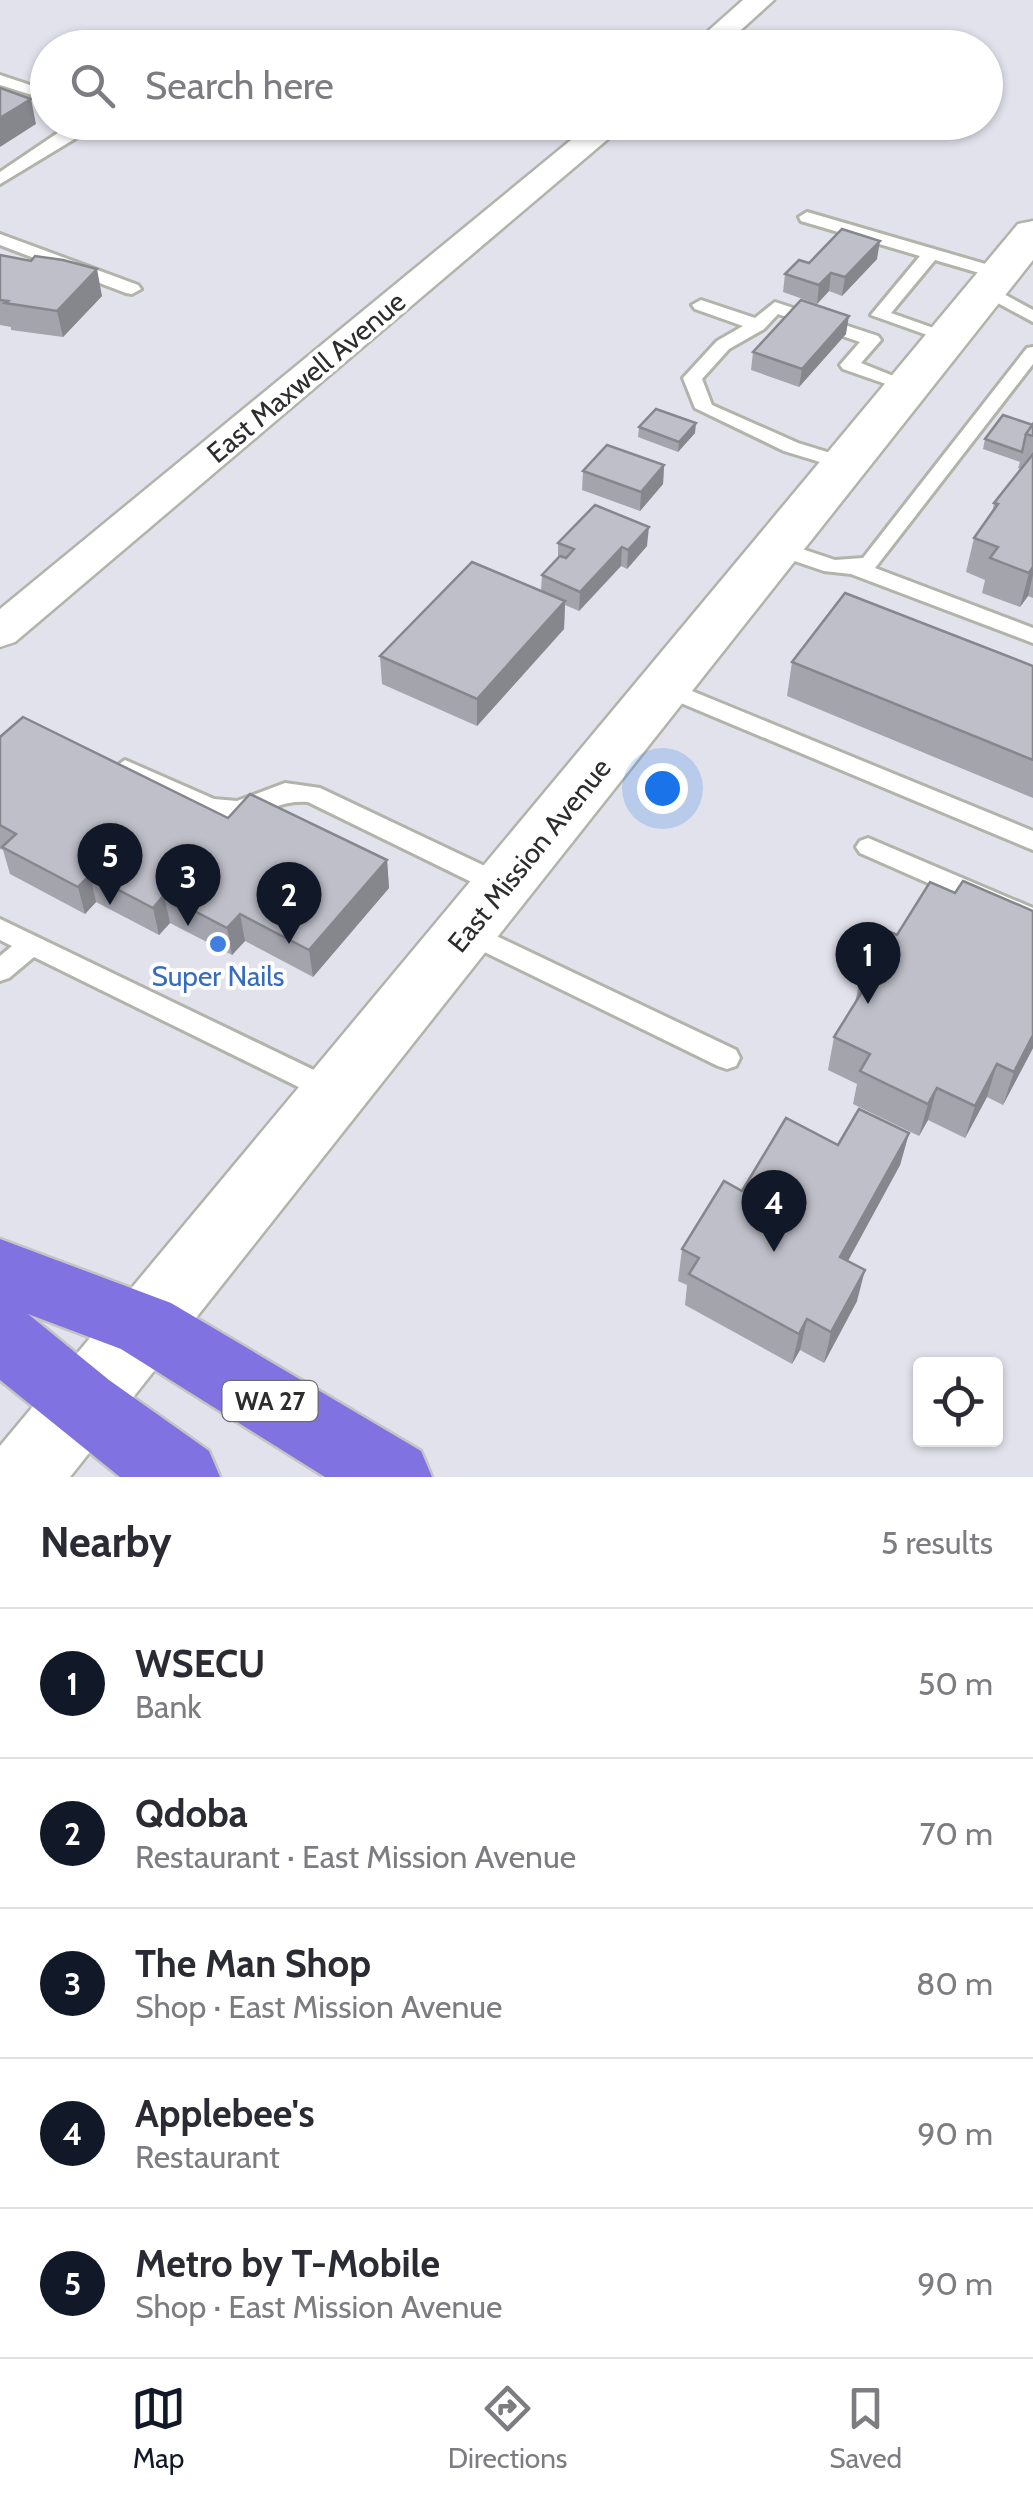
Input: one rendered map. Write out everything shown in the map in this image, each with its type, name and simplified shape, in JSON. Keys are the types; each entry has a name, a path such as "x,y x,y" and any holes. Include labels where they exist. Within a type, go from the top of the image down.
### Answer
{"main road":[{"name":"WA 27","path":"0,1272 146,1326 394,1477"},
{"path":"0,1335 82,1405 182,1477"}],"street":[{"path":"724,30 760,0"},
{"name":"East Maxwell Avenue","path":"0,632 590,140"},
{"name":"East Mission Avenue","path":"24,1477 1033,233"}],"lane":[{"path":"0,80 30,90"},
{"path":"0,179 62,140"},
{"path":"807,217 931,254 994,282 1033,317"},
{"path":"0,239 132,289"},
{"path":"931,254 880,315 950,337"},
{"path":"702,305 758,324"},
{"path":"846,464 791,446 704,408 692,378 723,345 758,324 775,307 872,340 849,366 909,386"},
{"path":"857,569 870,563 1033,352"},
{"path":"778,548 838,568 857,569 1033,636"},
{"path":"665,688 1033,842"},
{"path":"111,761 211,808 238,810 285,792 312,794 485,909 727,1058"},
{"path":"868,847 1033,919"},
{"path":"0,930 335,1093"},
{"path":"0,971 28,946"}],"building":[{"path":"0,88 30,99 30,100 0,118"},
{"path":"842,229 880,241 845,277 831,273 819,285 785,274 799,260 809,263"},
{"path":"0,255 31,261 35,256 63,260 97,269 57,311 0,300"},
{"path":"801,300 849,316 802,369 753,352"},
{"path":"656,409 696,423 679,442 639,427"},
{"path":"1003,415 1033,425 1026,434 1022,452 985,439"},
{"path":"607,445 664,465 641,492 583,471"},
{"path":"1033,454 1033,567 1029,573 990,558 998,547 974,538 998,504 994,503"},
{"path":"595,505 649,527 628,550 622,547 580,592 542,575 560,556 566,558 574,549 558,543"},
{"path":"472,562 565,601 477,699 380,656"},
{"path":"845,593 1033,666 1033,760 792,662"},
{"path":"23,717 228,818 250,794 387,860 309,950 240,914 227,928 164,895 153,908 90,875 78,887 2,847 16,834 0,825 0,737"},
{"path":"963,881 1033,911 1033,1035 1014,1072 997,1064 975,1106 937,1088 928,1104 860,1071 870,1054 834,1037 870,979 861,974 888,931 897,935 930,882 955,893"},
{"path":"859,1109 909,1133 840,1257 865,1270 831,1332 807,1319 799,1334 689,1274 699,1258 682,1249 724,1181 742,1191 786,1118 838,1145"}],"place":[{"name":"Metro by T-Mobile","path":"110,905"},
{"name":"The Man Shop","path":"188,926"},
{"name":"Super Nails","path":"218,944"},
{"name":"Qdoba","path":"289,944"},
{"name":"WSECU","path":"868,1004"},
{"name":"Applebee's","path":"774,1252"}]}
